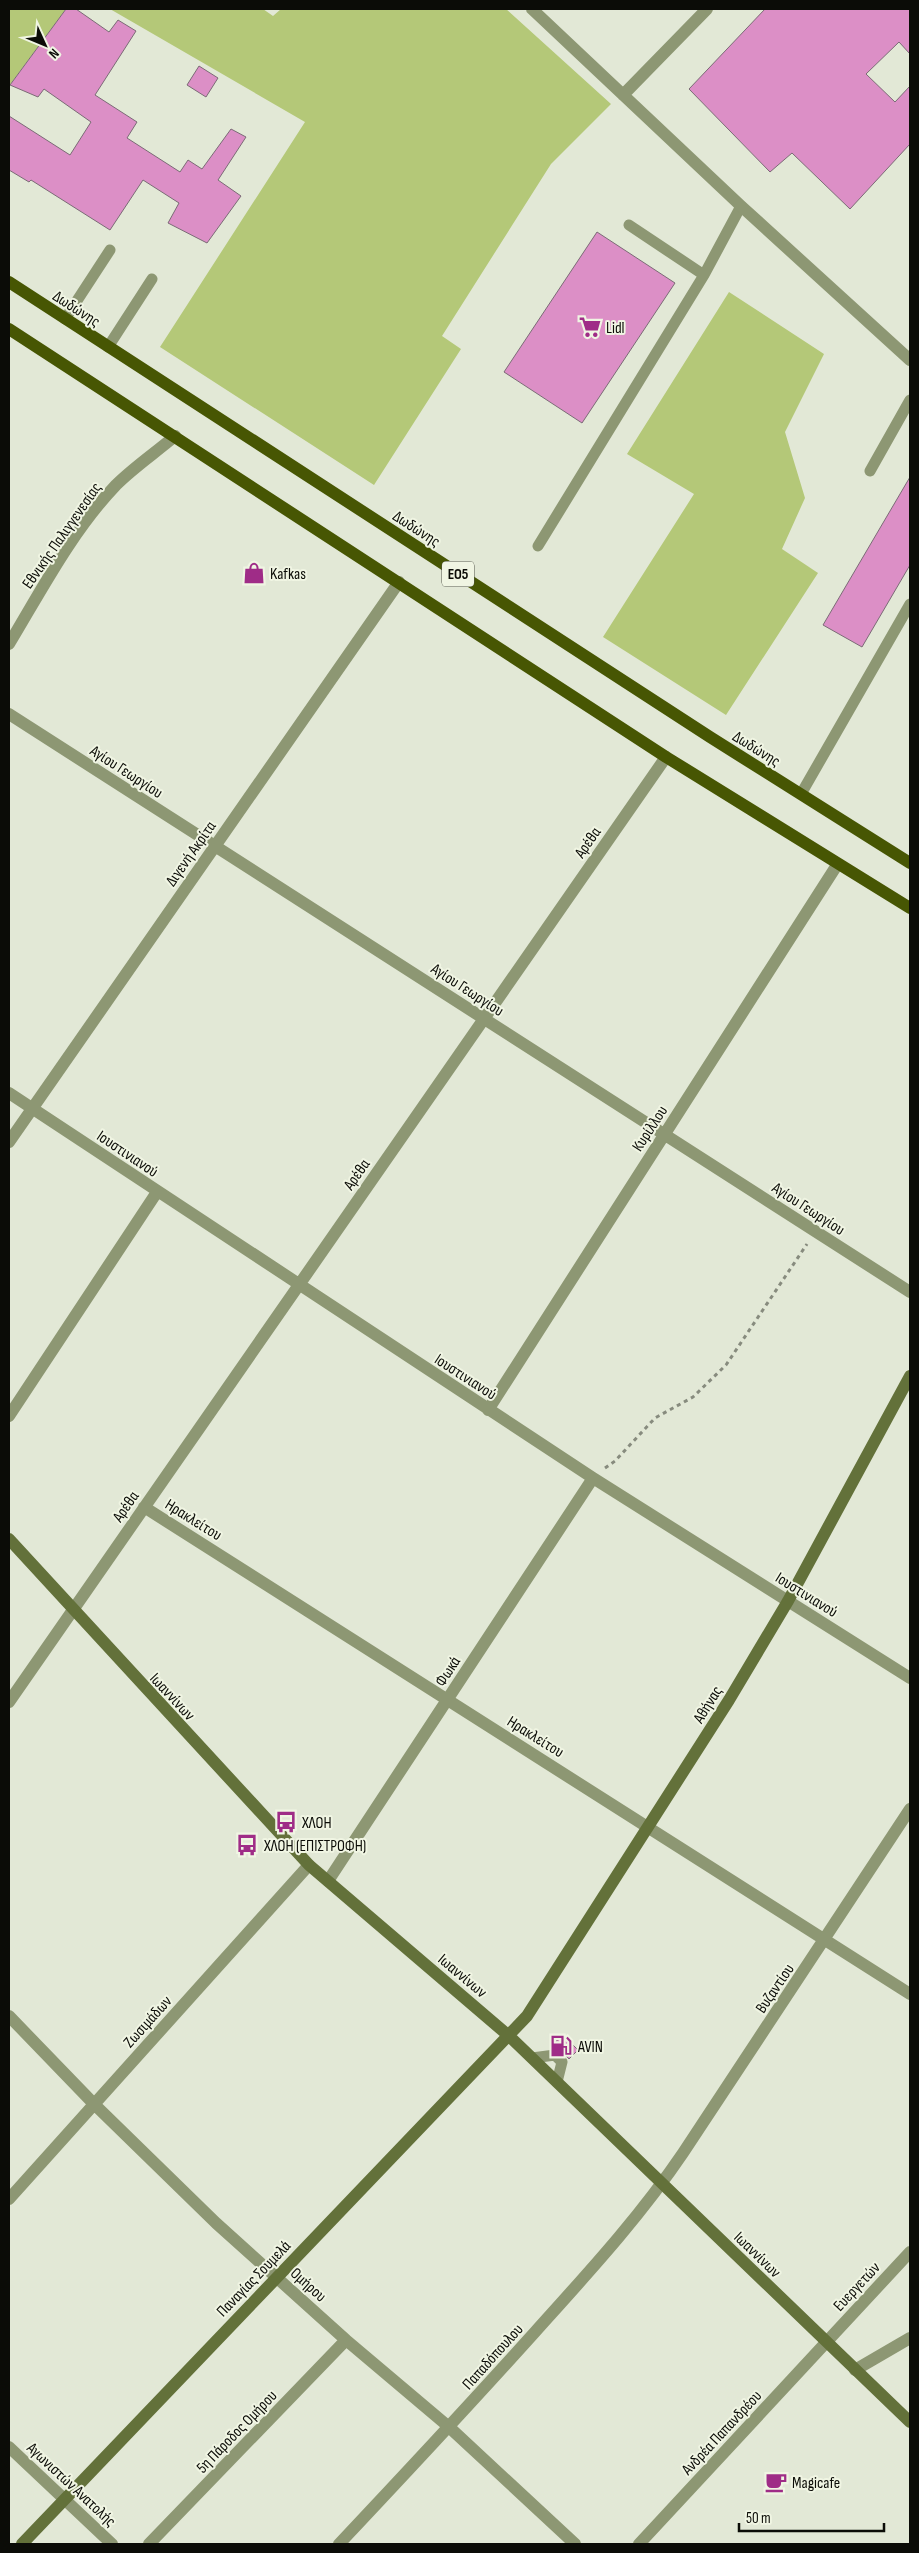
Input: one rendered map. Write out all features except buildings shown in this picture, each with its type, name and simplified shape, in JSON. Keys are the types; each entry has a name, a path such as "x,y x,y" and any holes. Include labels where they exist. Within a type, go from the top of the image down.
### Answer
{"main road":[{"name":"Δωδώνης","path":"9,282 910,863"},
{"name":"ΕΟ5","path":"9,329 666,757 837,865 910,908"}],"street":[{"path":"532,9 741,206 910,360"},
{"path":"623,95 706,9"},
{"name":"Εθνικής Παλιγγενεσίας","path":"9,644 59,561 105,499 126,476 175,436"},
{"name":"Διγενή Ακρίτα","path":"9,1142 399,582"},
{"name":"Αγίου Γεωργίου","path":"9,714 910,1292"},
{"name":"Αρέθα","path":"9,1702 666,757"},
{"name":"Κυρίλλου","path":"488,1410 837,865"},
{"name":"Ιουστινιανού","path":"9,1093 488,1410 910,1678"},
{"path":"9,1416 157,1192"},
{"name":"Αθήνας","path":"509,2036 542,1994 649,1826 788,1601 910,1376"},
{"name":"Φωκά","path":"328,1881 593,1478"},
{"name":"Ηρακλείτου","path":"144,1507 649,1826 910,1994"},
{"name":"Ιωαννίνων","path":"9,1539 72,1610 309,1866 509,2036 910,2422"},
{"name":"Βυζαντίου","path":"662,2184 826,1939 910,1809"},
{"name":"Ζωσιμάδων","path":"9,2198 309,1866"},
{"name":"Ομήρου","path":"9,2016 94,2104 216,2223 346,2340 449,2427 575,2544"},
{"name":"Παναγίας Σουμελά","path":"22,2544 509,2036"},
{"name":"Παπαδόπουλου","path":"339,2544 449,2427 607,2253 662,2184"},
{"name":"Ευεργετών","path":"826,2342 910,2252"},
{"path":"855,2370 910,2338"},
{"name":"5η Πάροδος Ομήρου","path":"149,2544 346,2340"},
{"name":"Ανδρέα Παπανδρέου","path":"639,2544 826,2342"},
{"name":"Αγωνιστών Ανατολής","path":"9,2447 112,2544"}],"lane":[{"path":"538,546 704,276 741,206"},
{"path":"629,225 704,276"},
{"path":"65,319 110,250"},
{"path":"108,347 152,279"},
{"path":"870,471 910,400"},
{"path":"801,794 910,604"},
{"path":"532,2058 555,2055 562,2062 557,2082"}],"path":[{"path":"593,1478 615,1461 655,1418 693,1397 726,1365 816,1231"}],"green space":[{"path":"9,9 66,9 9,86"},
{"path":"110,9 263,9 273,16 281,9 506,9 611,104 551,164 442,336 461,349 374,485 160,347 305,122"},
{"path":"729,292 824,354 785,432 805,498 782,549 818,573 726,715 603,637 694,494 627,454"}],"place":[{"name":"Lidl","path":"590,327"},
{"name":"Kafkas","path":"254,573"},
{"name":"ΧΛΟΗ","path":"286,1822"},
{"name":"ΧΛΟΗ (ΕΠΙΣΤΡΟΦΗ)","path":"247,1845"},
{"name":"AVIN","path":"561,2046"},
{"name":"Magicafe","path":"776,2482"}]}
